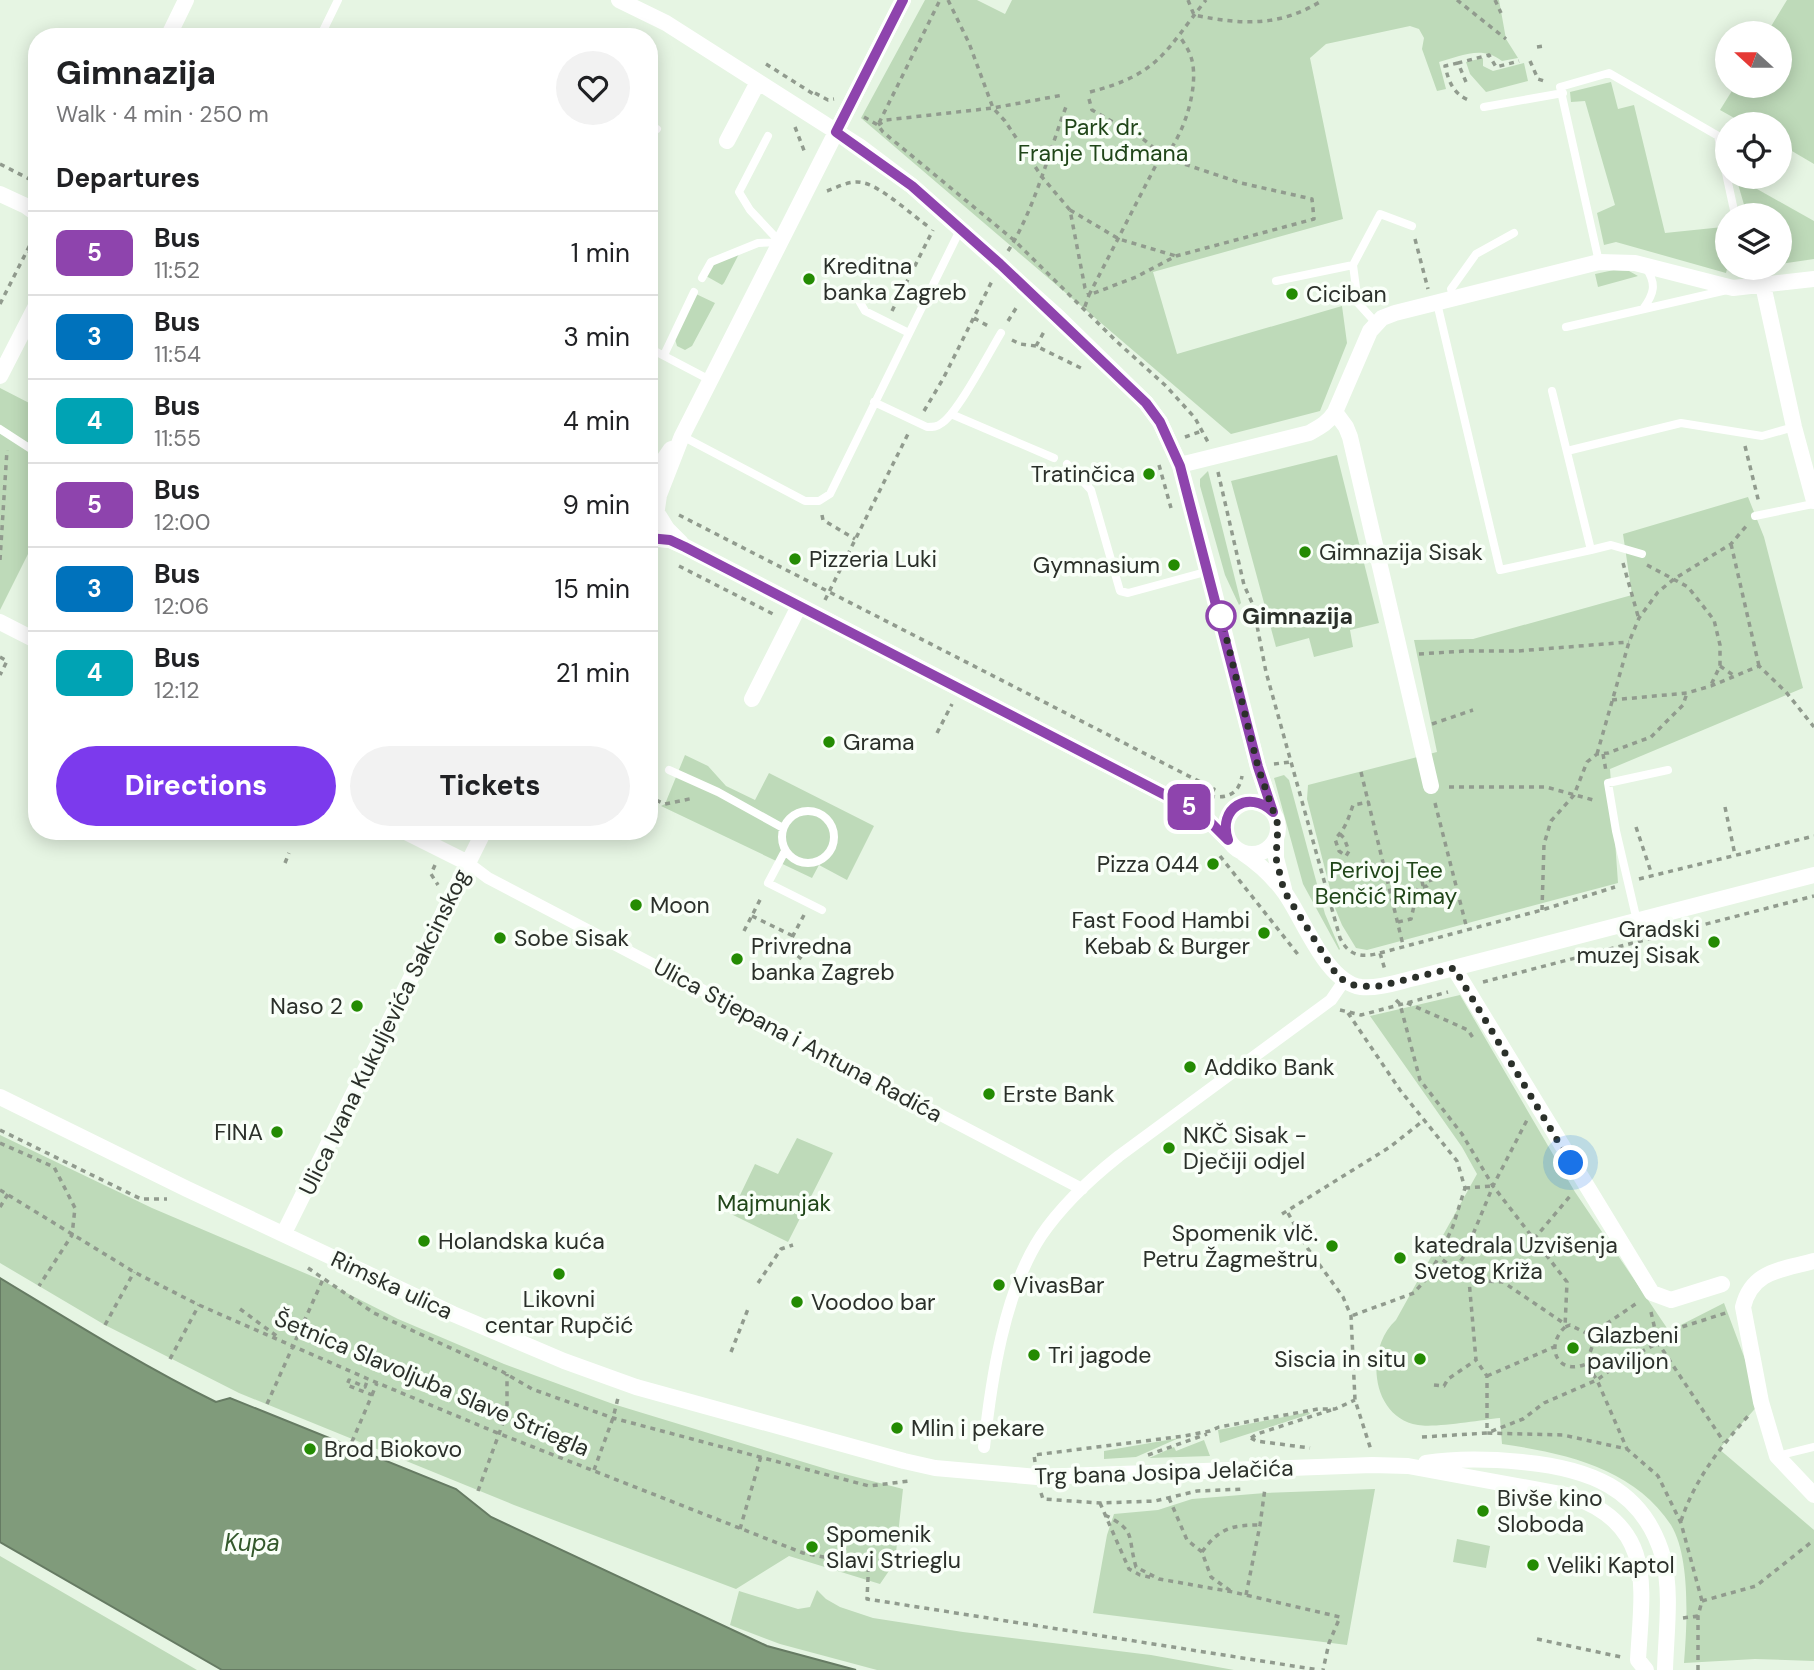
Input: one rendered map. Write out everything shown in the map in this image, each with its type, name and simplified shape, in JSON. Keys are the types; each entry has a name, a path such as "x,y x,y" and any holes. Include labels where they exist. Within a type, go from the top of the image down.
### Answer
{"street":[{"path":"172,28 186,0"},
{"path":"619,0 666,23 836,132 912,186 1000,264 1146,403 1160,422 1180,466 1258,767 1278,825 1276,858 1284,891"},
{"path":"658,498 681,436 903,0"},
{"path":"727,141 758,82"},
{"path":"0,194 28,207"},
{"path":"1180,466 1308,433 1330,421 1370,331 1376,323 1395,313 1599,262 1644,265 1733,288 1814,279"},
{"path":"1757,285 1813,501"},
{"path":"0,376 28,322"},
{"path":"1335,412 1350,437 1431,786"},
{"path":"658,468 681,436"},
{"path":"658,514 667,529 685,547"},
{"path":"658,538 685,547 1202,814 1217,814 1258,802 1273,812"},
{"path":"752,699 799,606"},
{"path":"0,622 28,636"},
{"path":"1221,844 1226,823 1253,785 1258,767"},
{"path":"1202,814 1221,844 1255,861 1284,891 1332,969 1344,981 1363,987 1375,987 1454,968 1814,875"},
{"path":"1242,853 1258,853 1276,839"},
{"name":"Ulica Stjepana i Antuna Radića","path":"422,840 468,863 488,878 1082,1189"},
{"name":"Ulica Ivana Kukuljevića Sakcinskog","path":"284,1233 480,840"},
{"path":"1454,968 1650,1295 1671,1300 1722,1284"},
{"path":"984,1447 989,1395 999,1346 1023,1270 1041,1237 1082,1189 1119,1156 1331,1000 1344,981"},
{"name":"Rimska ulica","path":"0,1097 453,1314 530,1347 621,1382 771,1426 921,1465"},
{"path":"1814,1261 1762,1276 1749,1289 1743,1307 1761,1402 1777,1456 1814,1496"},
{"name":"Trg bana Josipa Jelačića","path":"921,1465 1037,1477 1408,1466 1459,1460 1503,1460 1560,1466 1584,1472 1609,1485 1635,1506 1650,1528 1663,1559 1666,1577 1665,1670"},
{"name":"Trg bana Josipa Jelačića","path":"1408,1466 1563,1494 1589,1502 1604,1512 1625,1534 1640,1561 1642,1665"}],"lane":[{"path":"324,28 338,0"},
{"path":"1599,262 1560,87 1609,73 1715,134"},
{"path":"1484,107 1563,93"},
{"path":"768,136 739,192 750,210 780,242"},
{"path":"1376,323 1358,303 1353,265 1380,214 1412,226"},
{"path":"681,436 805,501 819,501 830,494 960,230"},
{"path":"1454,300 1451,289 1476,254 1514,233"},
{"path":"702,278 711,262 758,243 780,242"},
{"path":"1276,281 1353,265"},
{"path":"1643,309 1651,298 1654,286 1653,278 1644,265"},
{"path":"1754,280 1757,285"},
{"path":"1566,327 1733,288"},
{"path":"664,355 694,292"},
{"path":"858,299 865,311 908,333"},
{"path":"1434,304 1500,570 1611,545 1643,559"},
{"path":"874,402 914,422 935,428 951,414 1001,333"},
{"path":"658,352 710,380"},
{"path":"1552,391 1591,550"},
{"path":"951,414 1054,458"},
{"path":"1567,451 1681,423 1762,436 1794,427"},
{"path":"4,431 28,447"},
{"path":"1067,464 1091,490 1121,591 1128,593 1209,571"},
{"path":"1759,516 1813,501"},
{"path":"669,770 718,792 783,828"},
{"path":"1637,921 1608,783 1668,770"},
{"path":"785,851 798,861 814,863 833,847 834,830 825,817 810,811 793,815 783,828 785,851 768,883 822,910"},
{"path":"1777,1456 1814,1447"}],"path":[{"path":"940,0 878,125 886,120 993,108 1063,94"},
{"path":"948,0 969,43 993,108 1005,121 1042,177 1070,210 1119,239 1176,256"},
{"path":"1188,0 1194,15"},
{"path":"1090,92 1133,78 1152,66 1180,37 1206,0"},
{"path":"1194,15 1250,23 1301,14 1323,0"},
{"path":"1457,0 1506,39"},
{"path":"1495,0 1501,13"},
{"path":"1084,310 1089,295 1156,164 1166,158 1190,107 1194,80 1191,57 1180,37"},
{"path":"1536,47 1544,46"},
{"path":"1484,107 1461,97 1453,89 1445,66 1489,55 1496,67 1519,61"},
{"path":"758,59 814,96 835,100"},
{"path":"1530,61 1538,79"},
{"path":"1458,63 1466,82"},
{"path":"1089,99 1092,110 1143,139 1166,158 1241,184 1312,199 1314,219 1176,256 1136,277 1089,295"},
{"path":"817,615 914,422 926,410 1000,264 1015,241 1068,104"},
{"path":"0,164 28,178"},
{"path":"821,199 825,192 846,183 863,182 875,187 952,246"},
{"path":"1070,210 1085,288 1089,295"},
{"path":"1412,226 1434,304"},
{"path":"887,322 933,230"},
{"path":"0,304 28,251"},
{"path":"982,272 1001,289"},
{"path":"1009,297 1027,313"},
{"path":"1001,333 1018,305"},
{"path":"974,318 1020,344 1036,345 1090,373 1072,356"},
{"path":"1036,322 1054,339"},
{"path":"1036,345 1045,330"},
{"path":"0,451 4,431"},
{"path":"0,560 4,431"},
{"path":"1597,754 1629,642 1639,618 1658,592 1731,544 1759,516 1742,433"},
{"path":"1158,464 1173,514"},
{"path":"819,501 823,520 855,539"},
{"path":"678,514 1214,789 1202,814"},
{"path":"1731,544 1759,666 1786,692 1814,727"},
{"path":"1618,548 1639,618"},
{"path":"1643,559 1688,587 1714,620 1720,645 1720,666 1711,686"},
{"path":"668,560 785,621"},
{"path":"1244,585 1253,606 1262,658 1340,939 1352,954 1360,956 1380,953 1542,909 1652,875 1814,836"},
{"path":"1400,656 1465,651 1518,651 1629,642"},
{"path":"0,657 7,661 0,676"},
{"path":"1720,666 1733,675"},
{"path":"1612,700 1687,693 1759,666"},
{"path":"1542,909 1544,844 1551,821 1574,795 1587,762 1597,754 1608,753 1651,737 1684,705 1687,693"},
{"path":"937,733 952,704"},
{"path":"1417,729 1473,710"},
{"path":"1210,796 1230,796 1242,780 1241,770 1290,762"},
{"path":"1361,772 1403,945"},
{"path":"1467,929 1431,786 1546,787 1612,805"},
{"path":"658,801 665,804 690,798"},
{"path":"1340,834 1349,850 1345,856 1334,842 1340,834 1345,830 1353,806 1368,802"},
{"path":"1725,807 1735,855"},
{"path":"1636,827 1652,875"},
{"path":"1221,844 1302,959"},
{"path":"285,863 289,853"},
{"path":"1398,922 1411,919 1418,888 1429,884 1431,880 1428,872 1420,865 1417,870 1423,886"},
{"path":"744,931 768,883"},
{"path":"1331,1000 1341,1011 1361,1015 1398,1003 1407,1003 1814,896"},
{"path":"804,961 787,947 809,903"},
{"path":"752,916 793,936"},
{"path":"1380,953 1382,960"},
{"path":"1398,1003 1420,1080 1462,1134 1493,1186 1567,1282 1565,1326 1558,1335 1555,1348 1557,1358 1565,1364 1578,1367 1586,1363 1593,1344 1590,1335 1570,1325 1565,1326 1503,1282 1469,1280 1439,1257"},
{"path":"1407,1003 1468,1030 1476,1041"},
{"path":"1348,1013 1400,1090 1457,1161 1465,1188 1453,1226 1439,1257 1414,1293 1350,1316"},
{"path":"1282,1214 1288,1213 1390,1147 1424,1120"},
{"path":"1455,1269 1464,1256 1493,1186 1527,1120 1534,1130"},
{"path":"0,1143 54,1167 75,1208 72,1235 39,1286"},
{"path":"1465,1188 1493,1186"},
{"name":"Šetnica Slavoljuba Slave Striegla","path":"0,1190 134,1272 199,1305 500,1434 803,1553 843,1561 895,1555"},
{"path":"1534,1239 1575,1192"},
{"path":"0,1207 8,1194"},
{"path":"1288,1213 1308,1249 1343,1297 1350,1316 1355,1400 1372,1452 1372,1465"},
{"path":"758,1283 781,1250 793,1245"},
{"path":"105,1325 134,1272"},
{"path":"267,1404 324,1277"},
{"path":"1469,1280 1476,1360 1487,1376 1486,1433"},
{"path":"1590,1335 1650,1295 1658,1343 1724,1442"},
{"path":"170,1359 199,1305"},
{"path":"1486,1433 1523,1419 1544,1403 1597,1380 1621,1362 1658,1343 1669,1331 1743,1307"},
{"path":"240,1309 282,1341"},
{"path":"731,1352 748,1309"},
{"path":"1487,1376 1555,1348"},
{"path":"333,1363 337,1358"},
{"path":"1434,1385 1444,1386 1448,1379 1476,1360"},
{"path":"1586,1363 1597,1380 1626,1449 1658,1476 1681,1523 1702,1601 1698,1616 1698,1670"},
{"path":"478,1491 508,1412 507,1374"},
{"path":"368,1379 365,1387 349,1380 347,1385 372,1395"},
{"path":"594,1470 613,1418 621,1382"},
{"path":"348,1451 377,1383"},
{"path":"1316,1449 1256,1441 1251,1438 1355,1400"},
{"path":"1681,1523 1689,1498 1707,1465 1761,1402"},
{"path":"1137,1461 1211,1433 1219,1427 1318,1409 1335,1409"},
{"path":"1211,1433 1034,1455 1043,1499 1100,1503 1156,1501 1197,1491 1252,1489"},
{"path":"1422,1437 1486,1433 1563,1435 1626,1449"},
{"path":"740,1529 761,1456"},
{"path":"1246,1595 1265,1488"},
{"path":"1169,1498 1187,1540 1202,1552 1211,1577 1233,1592"},
{"path":"869,1557 867,1599 1321,1670 1340,1617 1233,1592 1140,1576 1129,1569 1100,1503"},
{"path":"1105,1515 1124,1525 1131,1535 1136,1567 1159,1579"},
{"path":"1202,1552 1210,1541 1233,1526 1260,1525"},
{"path":"1702,1601 1756,1586 1814,1540"},
{"path":"1538,1639 1642,1665"}],"green space":[{"name":"Park dr. Franje Tuđmana","path":"925,0 977,0 1005,14 1012,0 1499,0 1506,39 1518,58 1502,61 1479,53 1439,62 1446,89 1437,91 1422,49 1424,38 1419,29 1410,26 1326,44 1310,58 1343,219 1153,272 1177,354 1342,306 1347,343 1320,411 1231,434 861,118"},
{"path":"1787,0 1814,0 1814,164 1792,151 1792,112 1720,110 1728,98 1792,98 1792,21 1774,21"},
{"path":"1483,58 1483,66 1493,71 1524,63 1528,81 1486,92 1470,74 1466,62"},
{"path":"1611,82 1618,109 1634,105 1665,233 1715,228 1715,270 1616,242 1604,245 1597,213 1615,205 1585,101 1571,102 1570,92"},
{"path":"1739,189 1757,189 1782,203 1744,203"},
{"path":"1792,209 1814,221 1814,259 1792,262"},
{"path":"740,252 722,285 706,276 713,263"},
{"path":"1614,270 1629,271 1638,276 1598,287 1595,274"},
{"path":"696,294 715,303 692,346 685,350 677,346 675,339"},
{"path":"0,388 28,402 28,554 0,610"},
{"path":"1337,455 1379,623 1350,630 1353,647 1314,657 1309,638 1276,647 1231,481"},
{"path":"1208,471 1241,603 1239,605 1225,575 1200,486 1200,479"},
{"name":"Perivoj Tee Benčić Rimay","path":"1748,497 1764,537 1803,688 1610,769 1618,883 1367,950 1356,948 1335,908 1307,799 1308,785 1437,752 1414,640 1473,639 1632,595 1623,534"},
{"path":"685,755 708,766 726,786 755,800 769,773 874,826 847,880 819,865 812,878 661,806 665,804"},
{"path":"1284,775 1289,780 1325,914 1339,950 1303,884 1274,778"},
{"path":"1460,995 1575,1192 1669,1331 1724,1303 1761,1402 1719,1449 1814,1530 1814,1661 1755,1659 1684,1663 1686,1593 1682,1555 1671,1525 1656,1506 1638,1490 1596,1466 1549,1452 1502,1444 1500,1418 1447,1425 1418,1425 1402,1420 1390,1410 1382,1396 1377,1381 1379,1348 1477,1174 1462,1147 1370,1016"},
{"path":"0,1135 152,1208 321,1280 398,1319 504,1364 613,1404 833,1471 903,1489 895,1562 880,1584 789,1556 736,1589 514,1505 239,1393 105,1325 0,1263"},
{"name":"Majmunjak","path":"797,1138 833,1153 788,1242 731,1214 755,1164 778,1174"},
{"path":"1309,1412 1310,1414 1220,1443 1218,1430"},
{"path":"1179,1438 1136,1457 1104,1459 1104,1451"},
{"path":"1204,1440 1210,1456 1149,1458 1174,1447 1176,1451"},
{"path":"1375,1489 1347,1645 1093,1613 1107,1535 1114,1514 1158,1510 1192,1499"},
{"path":"1457,1539 1490,1546 1486,1568 1453,1562"},
{"path":"0,1556 197,1670 0,1670"},
{"path":"817,1590 840,1607 873,1618 1151,1655 1234,1670 877,1670 780,1644 730,1625 739,1591 798,1609 810,1607"}],"water":[{"name":"Kupa","path":"0,1278 133,1358 216,1402 230,1398 456,1489 491,1517 767,1646 856,1670 222,1670 0,1542"}],"bus line":[{"name":"5","path":"658,538 670,540 771,590 1202,814 1228,840 1228,815 1241,803 1258,802 1273,812 1258,767 1180,466 1160,422 1146,403 1000,264 912,186 836,132 903,0"}],"place":[{"name":"Kreditna banka Zagreb","path":"809,279"},
{"name":"Ciciban","path":"1292,294"},
{"name":"Tratinčica","path":"1149,474"},
{"name":"Gimnazija Sisak","path":"1305,552"},
{"name":"Pizzeria Luki","path":"795,559"},
{"name":"Gymnasium","path":"1174,565"},
{"name":"Gimnazija","path":"1221,616"},
{"name":"Grama","path":"829,742"},
{"name":"Pizza 044","path":"1213,864"},
{"name":"Moon","path":"636,905"},
{"name":"Fast Food Hambi Kebab & Burger","path":"1264,933"},
{"name":"Sobe Sisak","path":"500,938"},
{"name":"Gradski muzej Sisak","path":"1714,942"},
{"name":"Privredna banka Zagreb","path":"737,959"},
{"name":"Naso 2","path":"357,1006"},
{"name":"Addiko Bank","path":"1190,1067"},
{"name":"Erste Bank","path":"989,1094"},
{"name":"FINA","path":"277,1132"},
{"name":"NKČ Sisak - Dječiji odjel","path":"1169,1148"},
{"name":"Holandska kuća","path":"424,1241"},
{"name":"Spomenik vlč. Petru Žagmeštru","path":"1332,1246"},
{"name":"katedrala Uzvišenja Svetog Križa","path":"1400,1258"},
{"name":"Likovni centar Rupčić","path":"559,1274"},
{"name":"VivasBar","path":"999,1285"},
{"name":"Voodoo bar","path":"797,1302"},
{"name":"Glazbeni paviljon","path":"1573,1348"},
{"name":"Tri jagode","path":"1034,1355"},
{"name":"Siscia in situ","path":"1420,1359"},
{"name":"Mlin i pekare","path":"897,1428"},
{"name":"Brod Biokovo","path":"310,1449"},
{"name":"Bivše kino Sloboda","path":"1483,1511"},
{"name":"Spomenik Slavi Strieglu","path":"812,1547"},
{"name":"Veliki Kaptol","path":"1533,1565"}],"route":[{"path":"1221,616 1258,767 1278,825 1276,858 1284,891 1332,969 1338,977 1353,985 1375,987 1454,968 1571,1163"}]}
